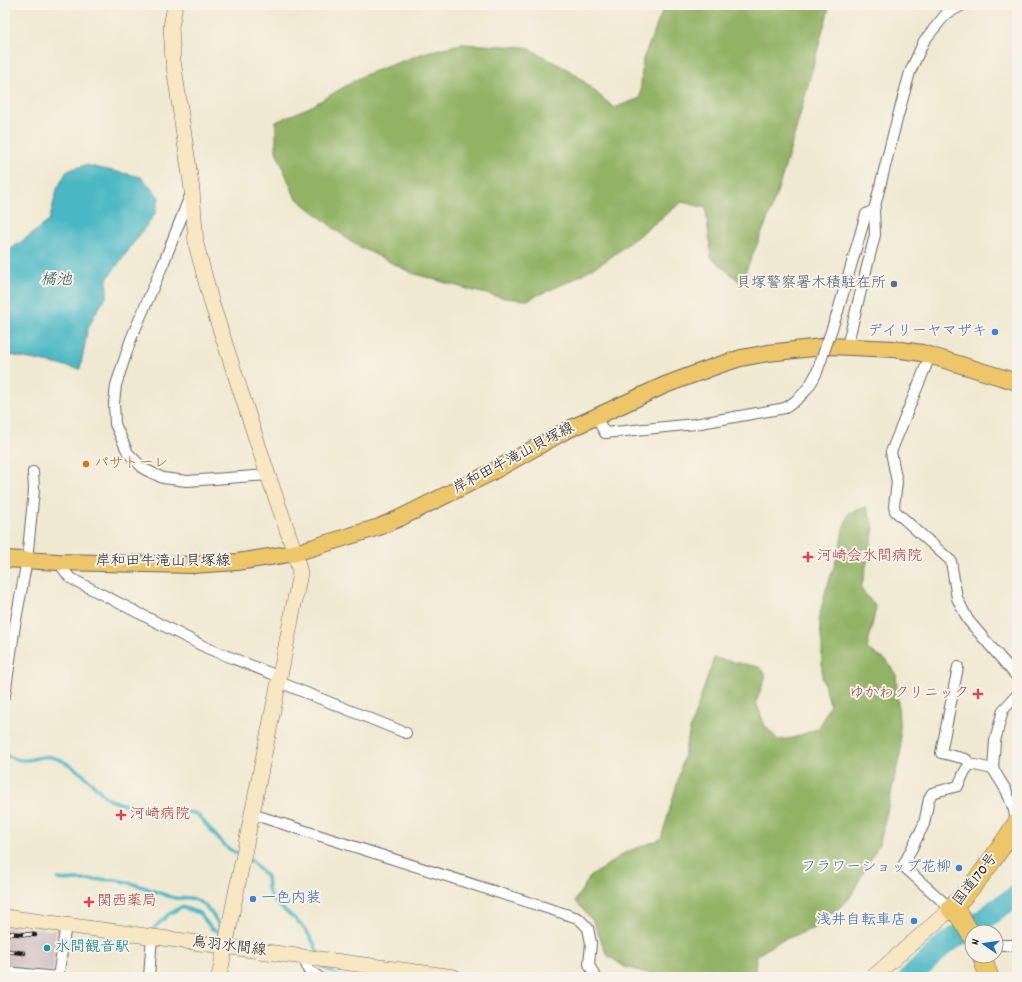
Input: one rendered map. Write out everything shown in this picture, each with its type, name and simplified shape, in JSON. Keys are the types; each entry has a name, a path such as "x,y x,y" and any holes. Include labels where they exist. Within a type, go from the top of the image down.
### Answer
{"highway":[{"name":"国道170号","path":"964,925 955,912 1017,824"},
{"path":"985,964 989,977"}],"main road":[{"name":"岸和田牛滝山貝塚線","path":"5,559 58,562 192,565 237,562 295,553 380,527 400,518 490,473 565,432 665,385 741,358 791,349 847,346 894,349 930,356 1017,382"}],"street":[{"path":"175,5 172,27 173,60 192,190 196,244 212,304 295,553 300,573 280,680 219,977"},
{"path":"847,346 875,235 874,210 910,72 924,41 948,10 963,5"},
{"path":"192,190 164,262 131,339 116,385 114,403 115,424 128,453 144,469 163,478 187,481 268,475"},
{"path":"596,418 605,433 695,424 785,408 796,401 810,385 816,372 838,311 866,214 874,210"},
{"path":"930,356 891,452 897,482 894,506 895,511 951,561 957,598 968,620 1017,677"},
{"path":"5,695 15,625 27,560 34,490 33,472"},
{"path":"58,562 70,578 208,648 406,733"},
{"path":"958,667 941,753 966,759 970,764 993,769"},
{"path":"1017,696 1002,710 994,741 993,769 1006,790 1014,810 1017,824"},
{"path":"873,977 955,912 903,866 924,824 929,798 932,793 958,786 970,764"},
{"path":"252,814 578,918 588,928 590,943 589,964 595,977"},
{"name":"鳥羽水間線","path":"5,917 454,977"},
{"path":"5,972 58,977 66,925"},
{"path":"149,977 152,936"},
{"path":"1004,945 1017,945"},
{"path":"304,956 308,970 319,977"}],"shaded area":[{"path":"5,926 57,930 53,972 5,969"}],"green space":[{"path":"665,5 830,5 779,187 770,213 741,283 711,257 706,208 682,202 607,260 568,282 527,300 504,298 474,291 412,273 352,243 295,197 276,151 276,122 312,106 364,75 427,52 461,44 526,47 574,73 614,108 640,98 643,59"},
{"path":"866,507 874,528 861,589 876,607 867,649 887,661 896,675 901,750 880,842 849,899 817,927 778,942 756,956 755,977 654,977 654,975 625,967 607,955 593,921 575,901 590,877 626,852 661,839 677,784 691,726 714,658 759,667 766,676 756,702 765,726 778,740 793,738 819,728 830,704 822,677 822,645 819,618 825,593 839,552 843,529 849,513"}],"water":[{"name":"橘池","path":"85,165 141,177 159,197 155,214 107,279 107,296 95,314 87,331 80,369 5,354 5,252 49,221 57,189 67,171"}],"waterway":[{"path":"5,755 21,760 44,757 57,759 80,772 110,800 168,819 189,812 197,814 222,843 237,853"},
{"path":"250,860 267,876 268,890 273,900 299,922 311,938 318,953"},
{"path":"58,879 116,880 137,885 173,898 188,898 196,900 210,911 222,933"},
{"path":"910,977 945,944 1017,896"},
{"path":"154,928 168,915 181,907 199,913 212,929 222,933"},
{"path":"322,966 340,977"}],"railway":[{"path":"5,933 35,935"},
{"path":"5,951 24,953"}],"place":[{"name":"貝塚警察署木積駐在所","path":"894,284"},
{"name":"デイリーヤマザキ","path":"995,332"},
{"name":"パサトーレ","path":"86,464"},
{"name":"河崎会水間病院","path":"808,557"},
{"name":"ゆかわクリニック","path":"978,694"},
{"name":"河崎病院","path":"121,815"},
{"name":"フラワーショップ花柳","path":"959,868"},
{"name":"一色内装","path":"253,899"},
{"name":"関西薬局","path":"89,902"},
{"name":"浅井自転車店","path":"914,921"},
{"name":"水間観音駅","path":"47,948"}]}
